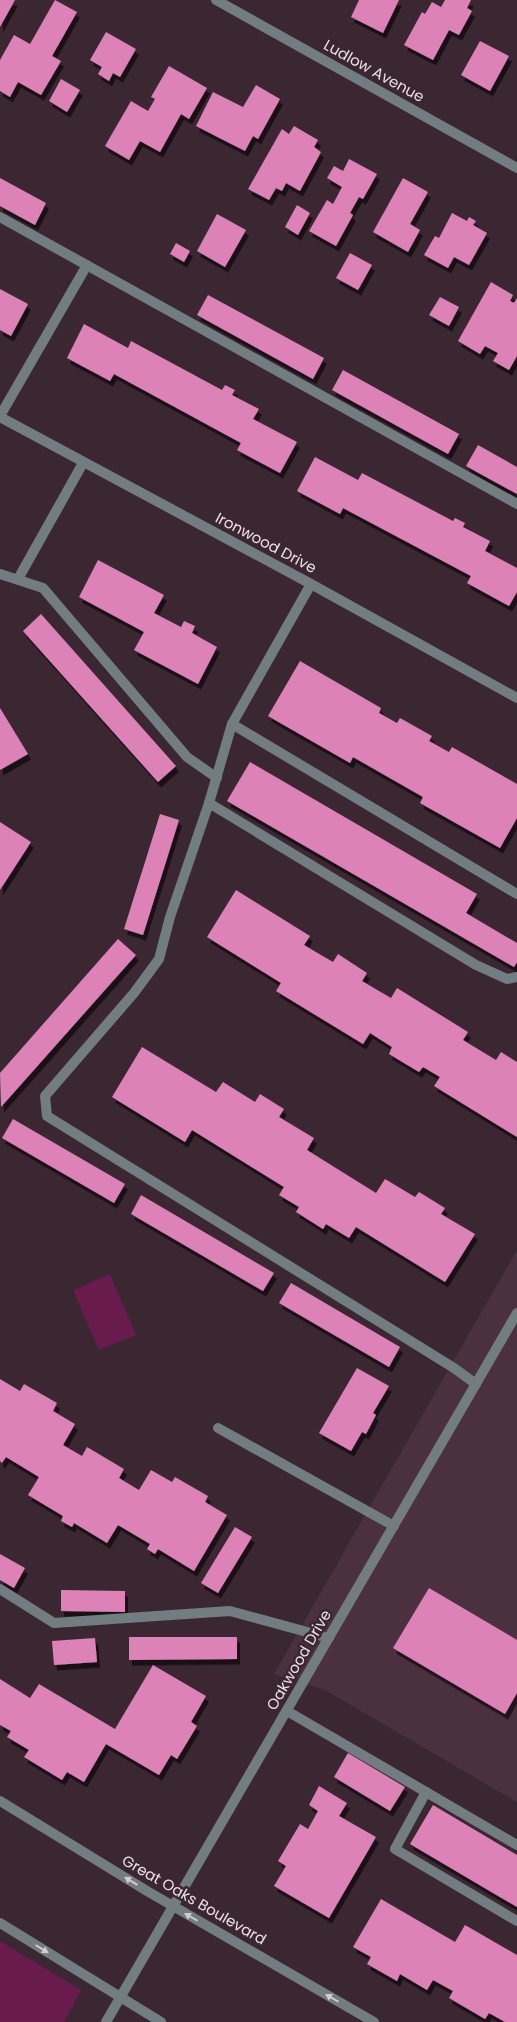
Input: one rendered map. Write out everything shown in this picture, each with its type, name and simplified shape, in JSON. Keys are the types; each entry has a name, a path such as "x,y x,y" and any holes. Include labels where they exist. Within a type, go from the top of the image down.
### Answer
{"street":[{"name":"Ludlow Avenue","path":"216,0 517,168"},
{"path":"0,217 517,504"},
{"path":"0,417 87,265"},
{"name":"Ironwood Drive","path":"0,417 311,584 517,698"},
{"path":"18,580 83,463"},
{"path":"0,574 43,588 187,757 217,778"},
{"path":"311,584 232,724 209,804 170,917 159,959 134,993 45,1096 47,1116 454,1368 476,1384"},
{"path":"232,724 517,894"},
{"path":"209,804 476,965 507,979 517,977"},
{"name":"Oakwood Drive","path":"106,2022 517,1313"},
{"path":"218,1428 394,1526"},
{"path":"0,1589 54,1623 230,1611 329,1638"},
{"path":"287,1711 517,1845"},
{"path":"426,1792 395,1849 517,1921"},
{"name":"Great Oaks Boulevard","path":"0,1801 172,1906 374,2022"},
{"path":"0,1923 161,2022"}],"shaded area":[{"path":"517,1250 517,1802 325,1690 274,1674"},
{"path":"110,1274 136,1335 99,1350 73,1290"},
{"path":"0,1941 81,1990 64,2022 0,2022"}],"building":[{"path":"0,0 15,0 0,27"},
{"path":"55,0 77,12 52,56 61,61 41,95 18,82 10,97 0,91 0,60 14,35 30,44"},
{"path":"359,0 399,0 383,33 351,17"},
{"path":"445,0 471,0 467,8 472,11 459,35 449,30 433,60 404,45 422,12 425,14 432,2 441,7"},
{"path":"106,32 136,49 120,77 113,73 109,81 98,74 102,67 90,60"},
{"path":"480,41 509,56 490,91 461,75"},
{"path":"169,66 207,88 189,119 181,114 160,152 140,141 129,160 105,146 131,101 148,111 155,99 151,97"},
{"path":"61,79 80,90 67,112 49,101"},
{"path":"256,85 280,99 258,139 253,136 245,151 196,126 213,92 243,107"},
{"path":"294,126 318,140 314,147 321,152 300,191 286,183 282,191 276,188 269,200 248,189 282,129 289,134"},
{"path":"349,159 377,174 363,199 359,197 350,213 353,215 336,246 309,231 327,200 333,204 342,187 327,178 334,166 343,171"},
{"path":"0,178 46,203 35,225 0,206"},
{"path":"403,178 428,192 410,224 420,230 408,252 373,232"},
{"path":"297,205 310,213 298,235 285,227"},
{"path":"452,213 467,221 469,217 476,221 473,225 487,233 469,265 454,257 448,268 424,255 435,236 439,238"},
{"path":"217,214 246,230 225,267 197,251"},
{"path":"176,243 190,251 184,262 170,254"},
{"path":"350,253 372,265 358,290 336,278"},
{"path":"491,282 513,295 510,301 514,303 517,298 517,356 509,370 493,361 498,353 485,346 480,354 458,341"},
{"path":"0,289 28,304 11,336 0,330"},
{"path":"208,295 324,358 313,379 197,315"},
{"path":"440,297 459,307 449,326 429,315"},
{"path":"84,324 128,348 131,341 222,390 225,385 235,390 232,395 259,409 253,419 297,442 280,473 237,450 241,443 114,374 110,381 67,358"},
{"path":"343,370 459,434 448,454 332,390"},
{"path":"478,445 517,467 517,494 466,466"},
{"path":"315,457 358,480 362,473 453,521 455,518 465,523 463,527 490,541 485,551 517,568 517,592 509,606 467,583 471,576 343,508 340,514 297,491"},
{"path":"98,560 164,595 154,613 181,627 184,621 195,626 192,633 217,647 198,684 134,650 144,632 79,597"},
{"path":"41,614 176,766 158,782 23,631"},
{"path":"300,661 381,708 379,713 397,723 400,718 432,736 429,741 449,752 452,747 517,784 517,818 500,848 420,803 423,797 353,757 350,763 268,716"},
{"path":"0,708 28,754 0,770"},
{"path":"250,762 477,894 466,913 517,943 517,962 514,967 227,801"},
{"path":"160,814 179,820 143,935 124,929"},
{"path":"0,822 31,842 0,890"},
{"path":"236,890 310,936 304,945 333,962 338,954 367,973 362,981 391,998 397,988 468,1032 463,1040 496,1060 501,1052 517,1062 517,1137 434,1086 440,1077 423,1067 419,1072 389,1054 392,1047 370,1033 363,1044 276,991 281,983 207,937"},
{"path":"118,939 136,955 1,1107 0,1073"},
{"path":"142,1047 216,1092 223,1082 255,1102 260,1094 284,1109 279,1117 314,1138 307,1150 376,1193 385,1179 415,1197 419,1192 445,1208 441,1214 475,1234 445,1282 356,1227 349,1238 326,1224 323,1229 296,1212 299,1207 279,1195 284,1187 192,1130 185,1142 112,1097"},
{"path":"13,1119 125,1184 114,1203 2,1138"},
{"path":"141,1195 274,1273 263,1291 131,1214"},
{"path":"291,1283 400,1347 389,1367 279,1303"},
{"path":"357,1368 389,1386 373,1413 376,1415 366,1434 362,1432 351,1451 319,1433"},
{"path":"0,1379 20,1391 24,1384 57,1403 53,1411 75,1424 63,1445 82,1456 87,1447 124,1469 119,1478 139,1490 151,1470 172,1482 175,1477 208,1496 205,1502 227,1515 194,1571 158,1549 155,1554 147,1549 150,1544 118,1525 107,1543 74,1523 72,1527 61,1521 63,1516 28,1495 39,1477 6,1457 2,1463 0,1461"},
{"path":"235,1527 252,1537 218,1593 201,1583"},
{"path":"0,1554 25,1568 14,1588 0,1580"},
{"path":"429,1588 517,1640 517,1693 505,1714 393,1648"},
{"path":"61,1590 125,1591 125,1612 61,1611"},
{"path":"129,1637 237,1637 237,1659 129,1660"},
{"path":"95,1638 97,1662 54,1665 52,1641"},
{"path":"153,1665 206,1696 191,1722 197,1726 177,1759 171,1755 159,1775 106,1744 84,1782 67,1772 62,1780 24,1757 29,1750 7,1737 11,1731 0,1725 0,1679 30,1698 39,1684 115,1729"},
{"path":"348,1753 405,1787 390,1811 334,1777"},
{"path":"319,1786 347,1803 339,1816 376,1837 329,1918 274,1886 286,1866 278,1861 300,1824 308,1829 318,1811 309,1805"},
{"path":"433,1805 517,1855 517,1907 410,1844"},
{"path":"381,1899 455,1942 465,1925 517,1955 517,2022 505,2022 489,2013 485,2019 449,1998 453,1991 433,1980 427,1990 400,1974 397,1981 367,1964 371,1957 353,1947"}]}
